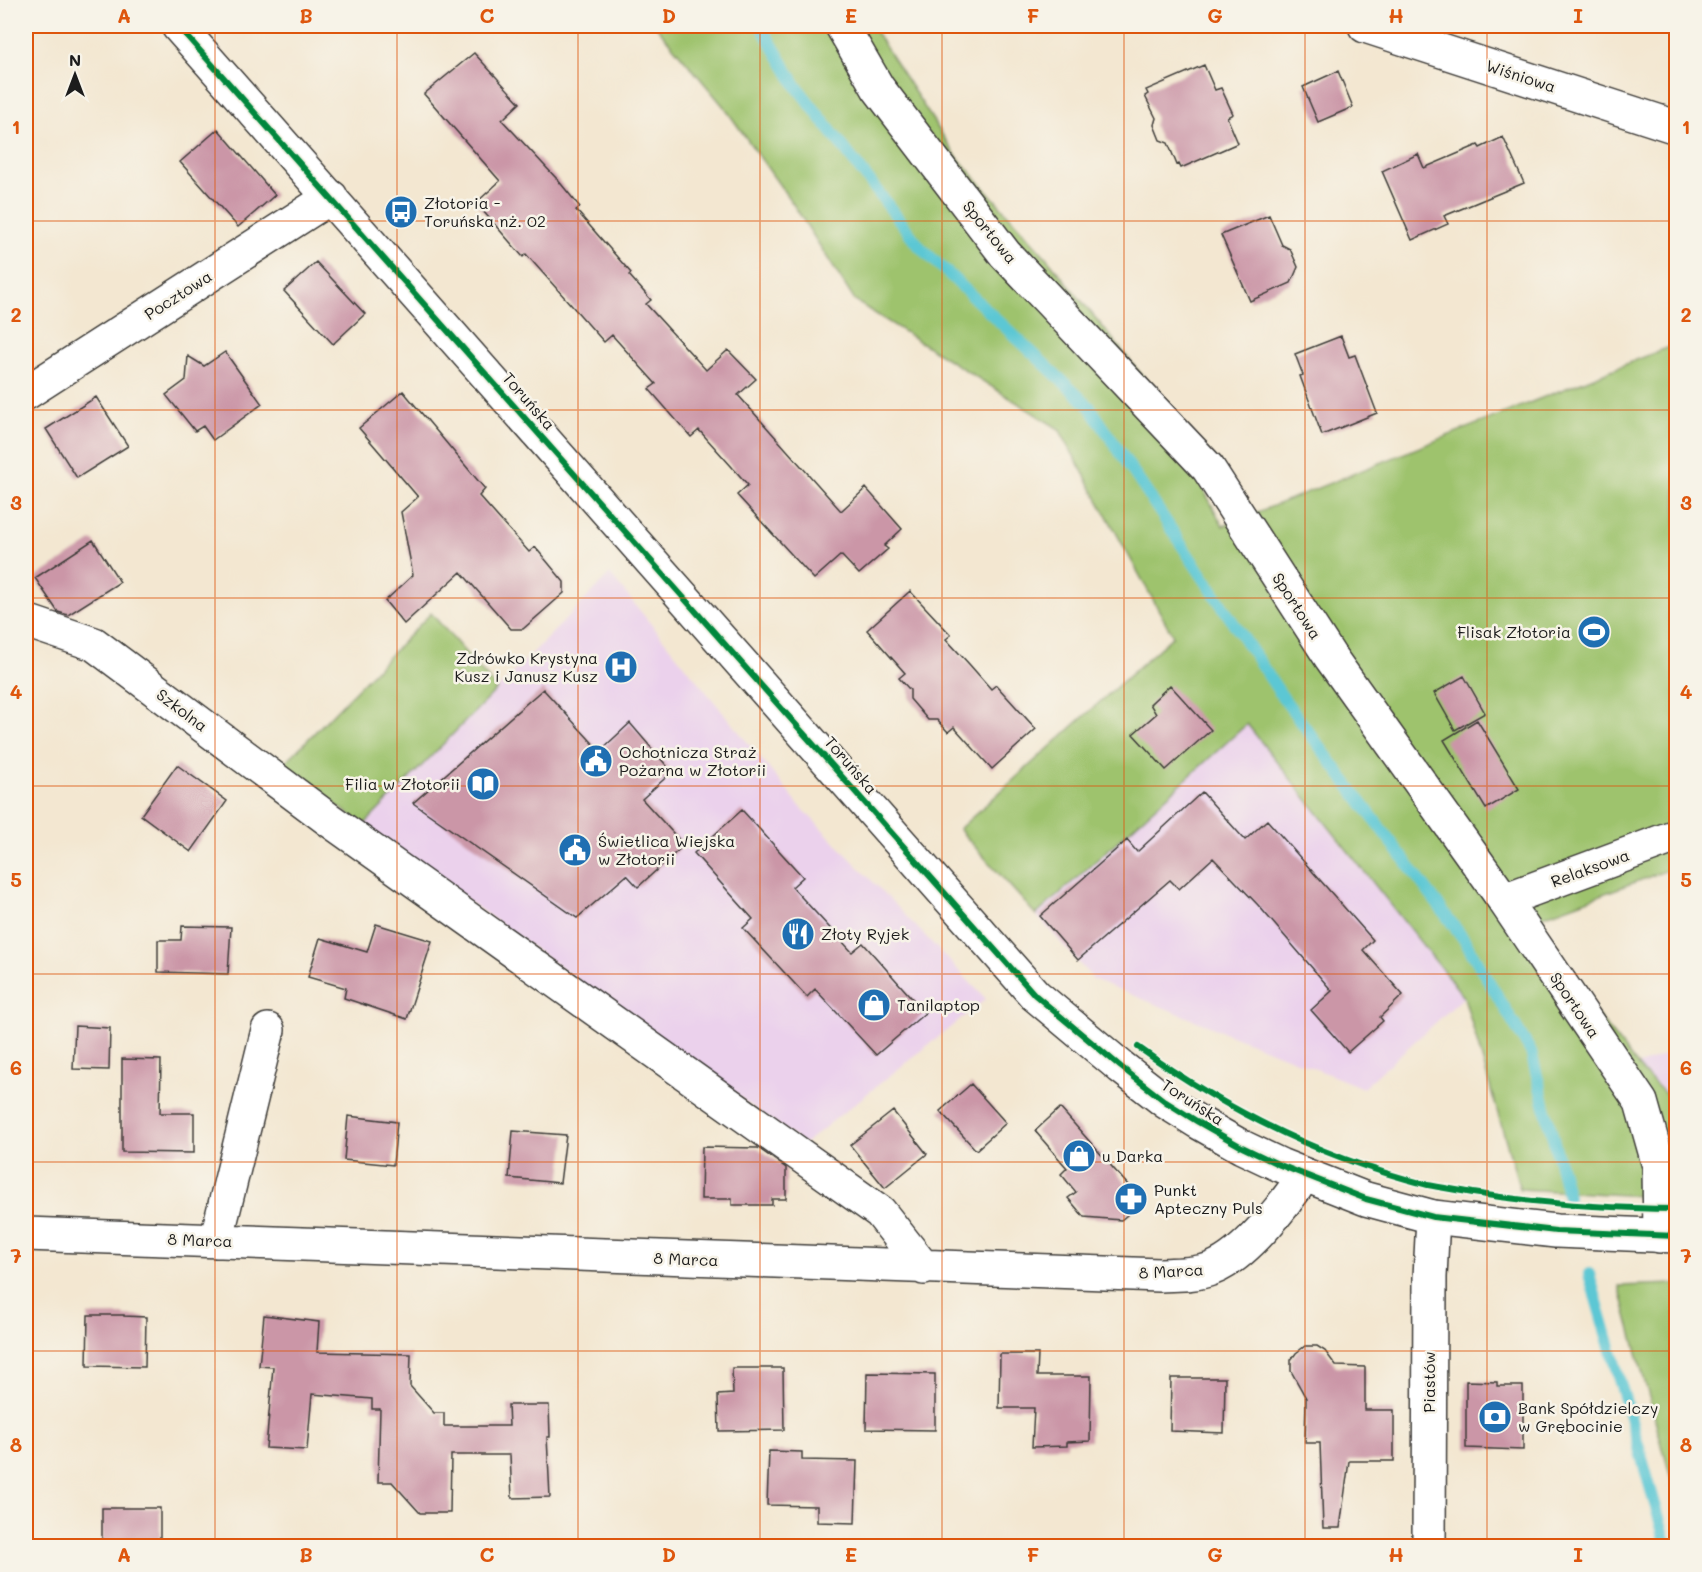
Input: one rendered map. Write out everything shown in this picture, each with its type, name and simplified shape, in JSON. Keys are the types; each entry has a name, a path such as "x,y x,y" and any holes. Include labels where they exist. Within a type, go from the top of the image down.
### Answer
{"street":[{"name":"Toruńska","path":"178,26 332,197 1035,995 1120,1067 1166,1102 1242,1147 1304,1175 1366,1199 1432,1217 1556,1231 1668,1236"},
{"name":"Sportowa","path":"842,26 878,88 1005,254 1208,468 1331,658 1504,900 1641,1102 1659,1166 1668,1236"},
{"name":"Wiśniowa","path":"1365,26 1677,127"},
{"name":"Pocztowa","path":"26,393 332,197"},
{"name":"Szkolna","path":"26,621 94,644 328,819 880,1212 924,1268"},
{"name":"Relaksowa","path":"1504,900 1677,836"},
{"path":"216,1241 268,1030"},
{"name":"8 Marca","path":"26,1234 1160,1275 1209,1270 1223,1264 1244,1248 1294,1192 1304,1175"},
{"name":"Piastów","path":"1429,1546 1432,1217"}],"shaded area":[{"path":"610,574 797,803 986,999 804,1144 364,825"},
{"path":"1247,724 1464,997 1363,1088 1093,979 1036,915"},
{"path":"1676,1050 1676,1104 1637,1066"}],"green space":[{"path":"656,26 872,26 956,156 1045,256 1145,379 1223,526 1676,344 1676,867 1524,923 1641,1070 1676,1104 1676,1198 1520,1189 1464,997 1247,724 1036,915 959,829 1173,636 1059,429 855,301 795,207 725,108"},
{"path":"431,613 497,689 364,825 282,766"},
{"path":"1676,1284 1676,1497 1619,1286"}],"building":[{"path":"474,53 520,103 502,120 580,207 576,210 631,273 629,275 651,300 646,304 706,370 728,350 756,379 738,395 841,511 866,488 902,529 884,546 888,549 859,574 841,555 814,579 737,495 748,485 699,430 691,437 649,389 656,384 612,335 604,342 526,254 523,257 476,203 500,181 424,94"},
{"path":"1204,65 1215,90 1221,88 1233,114 1227,117 1238,143 1181,168 1179,164 1177,165 1168,143 1160,140 1154,125 1156,118 1145,96 1148,94 1146,90"},
{"path":"1338,71 1353,107 1318,122 1303,87"},
{"path":"218,129 275,195 238,227 180,162"},
{"path":"1503,137 1524,183 1444,216 1448,224 1412,240 1382,171 1418,154 1424,168 1478,145 1480,148"},
{"path":"1269,215 1282,245 1290,249 1298,267 1291,283 1250,301 1221,235"},
{"path":"316,262 365,314 333,344 284,291"},
{"path":"1341,336 1349,357 1355,355 1377,413 1322,435 1300,376 1303,375 1295,354"},
{"path":"225,352 262,404 213,440 203,426 195,431 166,395 186,380 188,356 204,366"},
{"path":"403,391 485,489 479,496 529,552 535,547 564,582 564,593 523,629 511,629 461,572 404,624 385,601 413,575 401,512 418,497 359,428"},
{"path":"96,397 128,446 77,478 46,429"},
{"path":"93,540 120,582 68,615 58,612 35,578"},
{"path":"910,591 951,635 946,639 991,689 996,685 1036,729 992,769 954,727 948,732 937,720 928,720 910,699 910,690 899,678 905,673 867,630"},
{"path":"1464,676 1485,713 1455,730 1434,693"},
{"path":"1170,685 1211,730 1166,770 1133,734 1156,714 1150,704"},
{"path":"543,689 600,751 630,723 672,772 642,799 684,845 638,887 627,875 577,918 413,803"},
{"path":"1477,720 1519,789 1486,809 1444,740"},
{"path":"177,765 227,801 191,852 141,815"},
{"path":"1202,792 1245,840 1267,820 1373,940 1363,950 1403,995 1380,1017 1383,1021 1348,1052 1311,1010 1332,991 1258,905 1213,858 1179,889 1170,880 1078,960 1040,916 1127,840 1137,852"},
{"path":"742,810 803,877 792,887 852,952 863,943 925,1013 876,1055 815,989 807,997 743,928 753,919 694,853"},
{"path":"376,924 432,941 407,1019 344,998 346,988 308,977 320,938 367,952"},
{"path":"182,926 231,927 228,974 158,972 158,940 181,940"},
{"path":"75,1026 110,1028 109,1070 73,1069"},
{"path":"122,1059 161,1060 160,1113 194,1113 194,1153 122,1152"},
{"path":"971,1084 1006,1123 976,1150 940,1111"},
{"path":"1060,1108 1143,1202 1121,1220 1084,1217 1068,1198 1076,1192 1061,1174 1067,1168 1035,1131"},
{"path":"893,1111 927,1154 885,1188 850,1145"},
{"path":"348,1116 397,1122 393,1165 344,1160"},
{"path":"513,1131 566,1135 560,1183 509,1178"},
{"path":"702,1147 758,1148 786,1168 786,1199 772,1199 772,1205 732,1205 732,1199 701,1199"},
{"path":"88,1315 146,1317 145,1367 87,1366"},
{"path":"264,1315 319,1322 317,1352 411,1354 410,1386 434,1413 444,1413 444,1426 509,1426 508,1405 549,1405 550,1437 547,1437 550,1497 512,1498 510,1455 451,1455 450,1513 420,1513 392,1482 378,1482 380,1409 372,1409 372,1399 312,1394 307,1450 266,1448 273,1367 259,1366"},
{"path":"1305,1346 1317,1346 1325,1351 1336,1366 1365,1367 1365,1410 1394,1410 1394,1461 1349,1461 1340,1528 1323,1528 1320,1443 1305,1443 1306,1398 1291,1371 1291,1360"},
{"path":"1000,1354 1038,1354 1037,1376 1091,1376 1090,1441 1067,1442 1067,1446 1032,1447 1034,1408 999,1408"},
{"path":"732,1368 783,1368 784,1430 719,1431 718,1395 733,1394"},
{"path":"867,1373 935,1374 935,1430 866,1429"},
{"path":"1171,1378 1225,1378 1224,1433 1170,1431"},
{"name":"Bank Spółdzielczy w Grębocinie","path":"1466,1381 1497,1382 1497,1386 1523,1386 1523,1450 1466,1448"},
{"path":"769,1451 802,1452 802,1460 857,1461 855,1523 817,1522 817,1506 767,1505"},
{"path":"102,1508 160,1508 160,1546 102,1546"}],"waterway":[{"path":"761,26 797,87 920,247 1090,407 1284,699 1463,938 1531,1052 1568,1197"},
{"path":"1589,1274 1667,1546"}],"cycle path":[{"path":"178,26 1035,995 1121,1067 1166,1102 1242,1147 1280,1165 1366,1199 1433,1217 1556,1231 1676,1236"},
{"path":"1138,1047 1206,1092 1276,1130 1388,1174 1428,1185 1524,1200 1676,1209"}],"place":[{"name":"Złotoria - Toruńska nż. 02","path":"401,212"},
{"name":"Flisak Złotoria","path":"1594,632"},
{"name":"Zdrówko Krystyna Kusz i Janusz Kusz","path":"621,667"},
{"name":"Ochotnicza Straż Pożarna w Złotorii","path":"596,761"},
{"name":"Filia w Złotorii","path":"483,784"},
{"name":"Świetlica Wiejska w Złotorii","path":"575,850"},
{"name":"Złoty Ryjek","path":"798,934"},
{"name":"Tanilaptop","path":"874,1005"},
{"name":"u Darka","path":"1079,1156"},
{"name":"Punkt Apteczny Puls","path":"1131,1199"},
{"name":"Bank Spółdzielczy w Grębocinie","path":"1495,1417"}]}
